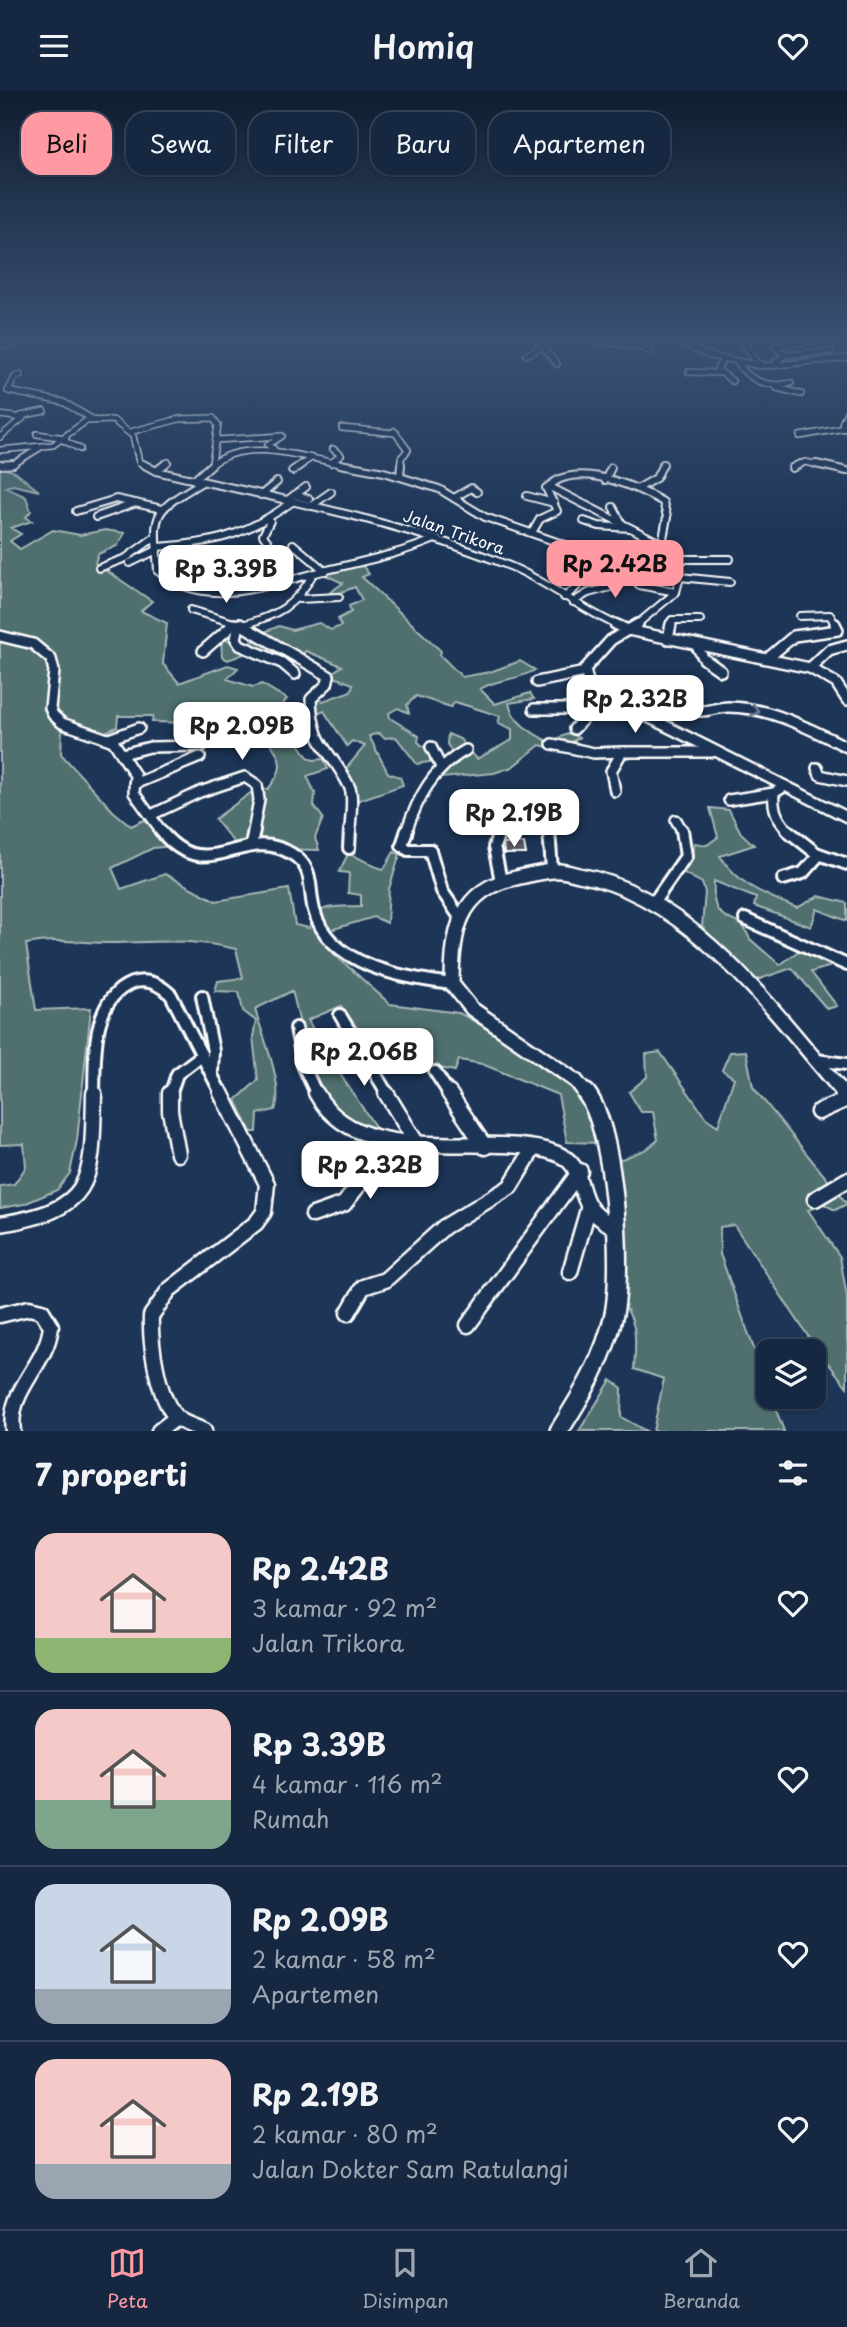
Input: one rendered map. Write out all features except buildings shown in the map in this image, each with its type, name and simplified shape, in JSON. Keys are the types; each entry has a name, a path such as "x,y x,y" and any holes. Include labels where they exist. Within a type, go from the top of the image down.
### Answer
{"main road":[{"path":"559,1431 589,1384 614,1314 617,1229 606,1134 590,1098 554,1063 472,1009 452,984 454,932 458,916 469,904 501,881 534,870 576,872 609,881 654,902 735,972 847,1098"}],"street":[{"path":"67,403 94,419 113,420 130,432 134,437 137,459 156,471 168,462"},
{"path":"0,415 21,417 44,411"},
{"path":"800,436 846,429 842,418 847,412"},
{"path":"0,436 22,421 21,417"},
{"path":"130,432 167,421 204,417 217,421 212,463"},
{"path":"0,465 12,465 41,447 64,439 94,419"},
{"path":"342,428 408,436"},
{"path":"396,433 408,450 401,458 400,476"},
{"path":"37,434 64,439 80,449"},
{"path":"216,440 282,436 268,445 274,447 274,451"},
{"path":"0,450 41,447"},
{"path":"158,571 156,514 198,481 212,463 225,455 245,449 274,451 400,476 439,489 478,514 533,531 574,548 586,561 583,582 564,597"},
{"path":"331,463 341,455 333,449"},
{"path":"214,453 225,455"},
{"path":"292,471 310,459"},
{"path":"792,468 805,462 847,471"},
{"path":"636,489 656,478 663,464"},
{"path":"605,480 611,468"},
{"name":"Jalan Trikora","path":"156,471 261,495 310,503 435,539 514,568 628,630 810,668 836,683 847,700"},
{"path":"533,531 540,519 557,511 545,491 567,478 605,480 657,497 665,506 667,517 660,543"},
{"path":"261,495 277,482"},
{"path":"230,544 269,520 306,487"},
{"path":"537,682 584,672 601,649 676,592 680,577 660,543 551,487"},
{"path":"454,498 465,488 477,492"},
{"path":"310,503 331,492"},
{"path":"527,496 554,503"},
{"path":"76,511 116,499 162,509"},
{"path":"96,517 136,503"},
{"path":"613,507 621,522"},
{"path":"268,542 263,535 270,524 269,520"},
{"path":"584,521 618,533 617,539 632,544"},
{"path":"605,527 635,529"},
{"path":"130,563 157,548 219,541 248,533"},
{"path":"100,568 126,558 155,537"},
{"path":"158,571 179,583 218,591 257,590 404,551 435,539"},
{"path":"610,551 632,544 660,543"},
{"path":"293,544 325,571"},
{"path":"158,571 173,559 188,557"},
{"path":"676,592 639,585 634,568 637,563 730,559"},
{"path":"218,591 278,563"},
{"path":"229,585 246,570"},
{"path":"203,650 215,645 221,634 239,624 280,615 299,599 313,573"},
{"path":"573,602 588,593 618,585 617,575"},
{"path":"680,577 730,582"},
{"path":"299,599 340,597"},
{"path":"191,610 239,624 329,676 327,684 312,699 312,723 323,750 351,790 349,848"},
{"path":"768,658 794,636 838,630 830,615 800,617"},
{"path":"668,639 672,621 701,620"},
{"path":"239,624 236,639 240,645 282,663 295,674"},
{"path":"0,636 33,644 51,659 54,671 50,708 52,715 62,723 109,739 135,775 134,793 186,855 251,845 277,847 299,859 310,873 313,883 313,910 325,937 342,950 401,977 452,984"},
{"path":"696,645 704,659 721,671"},
{"path":"810,668 829,650 847,645"},
{"path":"584,672 588,682 642,714 847,817"},
{"path":"534,709 581,707 616,699"},
{"path":"642,714 657,705 704,712 729,706 794,722 847,747"},
{"path":"574,729 584,718 581,707"},
{"path":"109,739 139,727"},
{"path":"552,744 594,753 648,750 717,752"},
{"path":"122,754 150,747 202,746"},
{"path":"432,747 441,767"},
{"path":"458,916 442,891 430,850 408,851 402,845 414,807 441,767 466,750"},
{"path":"615,791 611,771 622,753"},
{"path":"134,784 200,757"},
{"path":"817,768 820,775 847,781"},
{"path":"151,815 200,792 245,778 257,785 258,800 251,845"},
{"path":"729,800 774,793 785,786"},
{"path":"774,793 774,808 797,841 819,855 847,864"},
{"path":"539,802 549,827 552,870"},
{"path":"498,807 502,823 494,847 501,881"},
{"path":"654,902 686,856 684,834 676,821"},
{"path":"783,879 803,873 819,855"},
{"path":"745,919 847,965"},
{"path":"0,1224 60,1210 84,1186 92,1164 101,1014 114,989 126,982 141,981 165,988 212,1073 267,1184 264,1212 256,1223 169,1290 151,1315 155,1358 164,1395 176,1418 204,1431"},
{"path":"202,996 213,1051 212,1073"},
{"path":"340,1016 413,1144"},
{"path":"296,1028 305,1070 328,1109 358,1132 413,1144 533,1149 564,1156 580,1171 589,1206 597,1217 617,1229"},
{"path":"178,1154 168,1101 169,1092 179,1069 202,1055"},
{"path":"814,1060 847,1064"},
{"path":"435,1072 485,1147"},
{"path":"818,1112 847,1098"},
{"path":"313,1215 338,1210 349,1202 371,1168 413,1144"},
{"path":"348,1313 363,1287 385,1280 444,1227 510,1187 533,1149"},
{"path":"468,1325 580,1171"},
{"path":"815,1199 847,1180"},
{"path":"570,1272 589,1206"},
{"path":"0,1315 29,1308 42,1311 51,1326 49,1345 12,1402 9,1416 13,1431"},
{"path":"159,1431 176,1418"}],"green space":[{"path":"0,467 15,472 39,491 13,485 6,487 26,497 31,511 26,517 32,521 11,528 21,534 10,541 20,549 53,530 80,535 105,530 125,533 117,546 98,554 95,563 152,601 141,611 167,623 163,664 179,683 228,665 238,668 227,679 253,687 262,684 287,699 278,710 307,756 313,760 324,759 328,769 307,776 315,793 314,806 323,818 315,838 319,850 238,848 215,819 256,789 268,789 280,768 276,751 266,737 247,722 232,721 210,729 192,728 193,723 152,722 153,716 118,716 117,727 98,735 62,731 61,754 113,811 131,826 144,820 173,846 153,848 112,868 121,889 165,874 216,901 289,889 295,925 309,928 312,920 322,910 361,906 361,895 348,893 349,873 339,872 348,854 384,869 394,852 400,854 389,889 387,923 374,917 320,933 333,953 390,1004 459,1013 485,1027 568,1084 583,1099 598,1143 567,1142 558,1095 482,1064 459,1060 455,1071 394,1059 370,1045 341,1006 308,1020 326,1053 376,1128 353,1124 335,1113 323,1098 313,1078 292,991 255,1009 275,1074 277,1100 275,1110 258,1114 257,1132 251,1132 236,1100 258,1080 253,1037 256,1021 243,1011 239,992 215,991 218,981 243,978 236,949 174,941 37,942 26,944 36,1010 91,1008 77,1140 70,1173 57,1190 24,1204 0,1208 0,1186 14,1184 26,1167 24,1144 0,1145"},
{"path":"362,565 369,574 362,577 441,651 440,655 462,677 490,672 520,661 535,670 480,689 495,704 530,693 534,699 509,703 518,721 549,742 570,733 579,738 573,741 596,752 593,757 554,745 551,748 540,745 512,767 494,773 442,778 442,770 458,763 447,744 448,734 460,739 477,759 512,740 512,729 498,723 500,716 455,702 451,707 416,696 407,705 409,713 398,708 389,713 390,718 419,736 418,742 430,752 430,762 417,764 396,737 384,738 379,733 369,736 388,773 400,777 403,785 354,802 348,800 339,777 365,746 352,741 347,746 324,711 311,713 311,695 323,701 351,691 353,684 329,675 342,666 306,651 291,664 252,651 228,660 222,657 221,638 248,642 265,637 264,632 279,626 292,630 319,623 331,630 341,626 338,619 351,612 349,606 362,600 355,587 331,596 328,594 343,583 321,573"},
{"path":"710,808 729,810 741,833 754,845 720,856 745,882 764,894 797,908 819,896 847,903 847,921 817,909 811,927 754,906 756,898 714,881 715,905 721,914 743,925 750,939 780,965 801,949 835,965 811,972 837,1006 827,1009 792,968 754,981 702,927 705,892 702,883 684,873 695,843 707,845 718,837"},
{"path":"746,1051 753,1087 847,1204 835,1210 824,1204 808,1210 840,1257 847,1297 847,1387 826,1361 826,1339 810,1339 734,1225 720,1227 720,1254 756,1354 756,1409 776,1409 784,1431 653,1431 664,1379 634,1369 635,1339 632,1321 616,1296 608,1177 619,1160 647,1149 658,1140 653,1112 641,1112 629,1092 647,1077 646,1054 660,1052 706,1118 718,1126 734,1078 722,1070 730,1052"},
{"path":"611,1380 622,1388 621,1417 646,1431 579,1431"}]}
